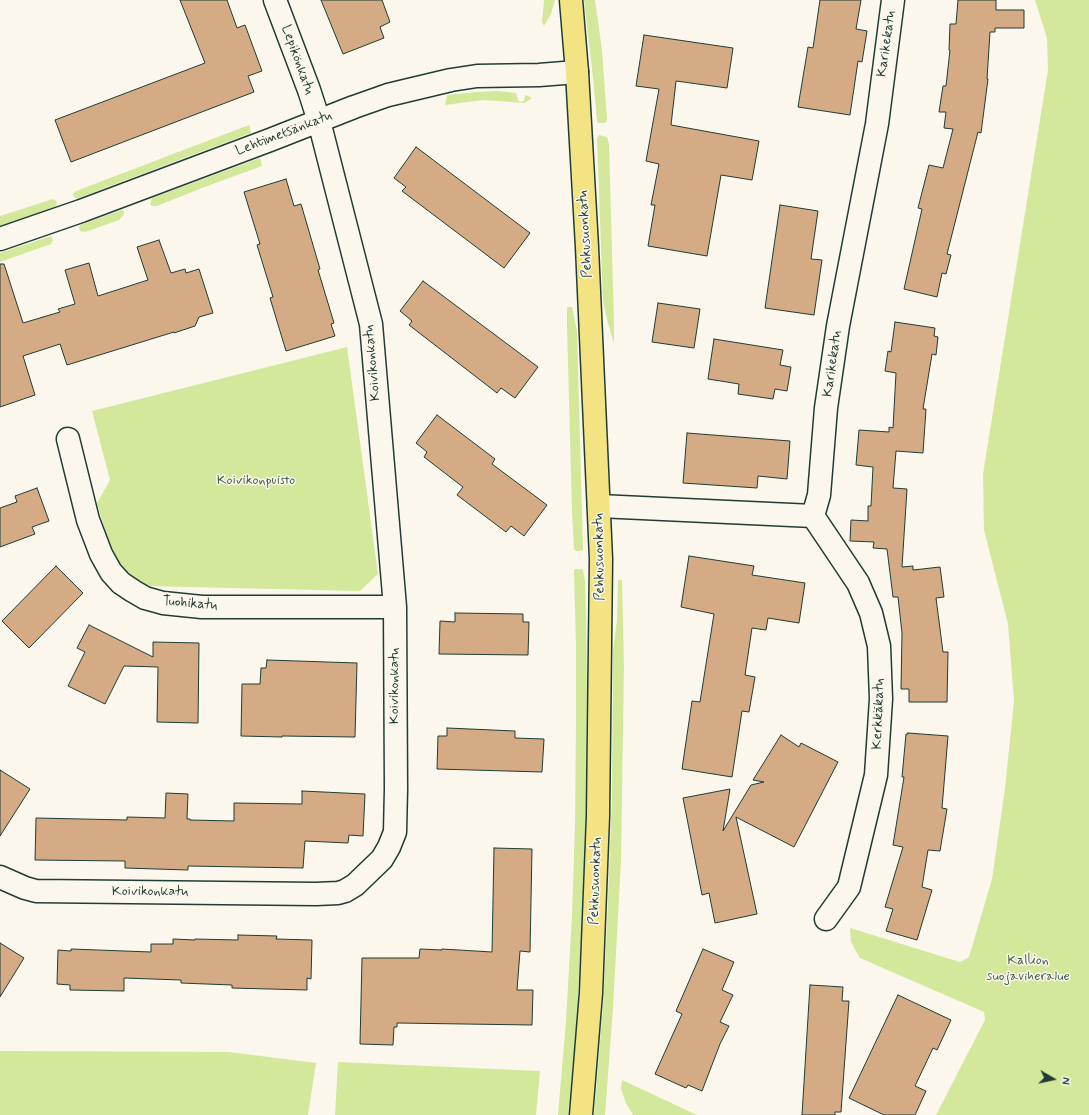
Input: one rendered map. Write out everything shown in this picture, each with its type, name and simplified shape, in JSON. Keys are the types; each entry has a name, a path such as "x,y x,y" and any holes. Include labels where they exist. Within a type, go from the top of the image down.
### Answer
{"main road":[{"name":"Pehkusuonkatu","path":"571,0 588,254 601,582 598,816 590,993 581,1115"}],"street":[{"name":"Lepikönkatu","path":"275,0 309,90 318,121"},
{"name":"Karikekatu","path":"813,516 819,495 826,408 838,326 877,124 893,0"},
{"name":"Lehtimetsänkatu","path":"0,240 96,206 388,95 451,80 478,76 539,75 577,72"},
{"name":"Koivikonkatu","path":"0,877 36,891 328,894 345,891 356,885 382,859 389,847 395,832 395,607 371,324 318,121"},
{"name":"Tuohikatu","path":"68,439 88,520 101,554 111,572 121,583 132,591 146,598 163,603 202,607 395,607"},
{"path":"599,506 813,516"},
{"name":"Kerkkäkatu","path":"813,516 858,583 871,613 879,646 881,699 876,775 849,888 826,919"}],"green space":[{"path":"544,0 555,0 551,14 544,26 542,22"},
{"path":"584,0 595,0 602,50 607,119 604,123 598,123 597,121"},
{"name":"Kallion suojaviheralue","path":"1035,0 1089,0 1089,1115 936,1115 985,1020 984,1012 860,958 851,942 850,928 960,962 969,957 992,879 1005,788 1014,701 1008,624 984,530 983,474 1048,70 1047,38"},
{"path":"499,91 516,93 520,102 524,101 525,95 531,97 531,99 524,103 483,100 445,105 447,95"},
{"path":"249,125 251,133 78,198 75,198 73,194 76,191"},
{"path":"599,135 607,137 609,144 614,344 603,301 597,138"},
{"path":"260,158 262,166 157,206 152,206 150,204 152,198"},
{"path":"53,199 57,204 55,207 0,226 0,216"},
{"path":"122,210 124,211 124,214 119,220 85,232 80,231 80,225"},
{"path":"51,236 53,240 51,244 0,262 0,253"},
{"path":"567,307 572,307 577,331 583,549 579,551 574,549 572,511"},
{"name":"Koivikonpuisto","path":"347,347 378,574 360,591 145,586 114,561 97,503 110,480 92,411"},
{"path":"575,569 583,570 585,581 587,684 586,826 577,1023 568,1115 558,1115 566,1021 575,825"},
{"path":"618,580 622,580 624,666 621,861 613,1008 605,1115 594,1115 603,1006 607,926 612,798 613,651 617,620"},
{"path":"0,1051 229,1052 316,1063 308,1115 0,1115"},
{"path":"338,1062 540,1071 536,1115 335,1115"},
{"path":"622,1080 697,1115 633,1115 626,1103 621,1089"}],"building":[{"path":"180,0 227,0 237,28 245,25 262,71 248,76 254,92 71,162 55,120 205,63"},
{"path":"321,0 382,0 390,22 380,27 384,38 343,54"},
{"path":"820,0 861,0 856,29 867,31 862,62 858,61 850,115 798,107 808,47 813,48"},
{"path":"958,0 996,0 996,10 1024,10 1024,28 995,28 995,32 990,32 988,79 981,133 978,132 947,254 951,255 946,274 942,273 937,297 904,289 922,209 918,208 929,165 943,168 953,129 944,128 946,112 939,112 943,86 946,86 950,50 950,24 956,24"},
{"path":"644,35 733,48 727,88 676,81 671,125 759,141 752,180 721,175 707,256 648,246 655,205 651,205 659,164 646,161 659,89 636,86"},
{"path":"416,147 530,233 504,268 402,191 406,187 394,178"},
{"path":"286,179 294,206 301,204 320,269 318,270 334,323 331,324 335,336 286,351 270,298 273,297 257,245 260,244 244,192"},
{"path":"780,205 818,211 811,259 822,260 814,315 765,308"},
{"path":"159,240 171,273 185,269 186,273 199,269 213,313 199,317 195,326 67,365 60,344 23,356 35,395 0,407 0,264 4,264 23,323 60,312 58,309 75,304 65,270 89,263 98,296 148,280 137,247"},
{"path":"423,281 538,367 515,398 501,388 497,393 409,325 412,321 400,311"},
{"path":"658,303 700,309 694,348 652,342"},
{"path":"895,322 935,328 934,336 938,337 936,355 932,354 923,409 926,409 923,453 896,451 893,488 907,489 902,567 913,566 913,570 940,567 944,597 936,598 943,652 948,652 947,702 909,702 909,689 901,689 902,633 898,597 893,597 887,549 873,548 874,542 850,541 851,520 868,521 868,506 871,506 873,467 856,465 859,430 889,432 889,427 893,428 896,373 885,371 888,351 891,352"},
{"path":"714,339 783,350 780,365 791,367 787,391 775,389 773,399 738,394 739,384 708,379"},
{"path":"437,415 495,459 492,464 547,505 524,536 511,526 506,532 457,495 463,487 424,457 427,452 416,443"},
{"path":"687,433 790,441 787,479 758,476 757,488 683,483"},
{"path":"37,488 49,521 32,527 35,534 0,547 0,508 17,502 15,496"},
{"path":"689,556 754,566 752,575 805,583 799,623 768,618 766,630 752,628 745,675 755,677 749,712 742,711 732,777 682,769 692,701 700,702 714,614 681,607"},
{"path":"56,566 83,593 29,648 2,621"},
{"path":"455,613 523,614 523,622 529,622 528,655 439,654 440,621 455,622"},
{"path":"89,625 153,657 153,642 199,643 198,723 157,722 158,667 124,666 105,704 68,686 85,652 77,648"},
{"path":"267,660 357,663 355,737 241,736 242,684 260,684 261,668 266,668"},
{"path":"447,728 515,731 515,738 544,739 542,772 437,769 438,736 447,736"},
{"path":"906,734 948,736 942,808 947,809 940,851 928,850 922,887 932,890 917,940 886,931 893,909 885,907 903,847 893,845 904,777 902,777"},
{"path":"781,735 799,747 801,743 838,762 794,847 736,817 757,914 715,923 709,893 702,895 683,798 730,789 723,831 751,785 764,782 753,780"},
{"path":"0,770 30,789 0,836"},
{"path":"302,791 365,794 363,836 349,835 348,843 305,841 303,868 188,866 188,870 125,868 125,861 35,860 36,818 127,820 127,817 165,818 166,793 188,794 187,819 234,821 234,803 302,804"},
{"path":"494,848 532,849 530,952 520,951 517,990 533,990 532,1025 397,1023 397,1027 394,1027 393,1045 360,1044 362,958 419,958 420,949 492,952"},
{"path":"238,935 277,936 276,939 312,940 311,979 307,978 307,990 232,988 232,985 181,983 181,980 124,978 124,991 70,990 70,985 57,984 58,950 71,951 71,949 151,952 151,944 173,944 173,939 238,940"},
{"path":"0,943 24,958 0,997"},
{"path":"703,949 734,962 722,990 733,995 720,1022 729,1026 720,1044 702,1091 688,1085 686,1088 655,1074 682,1014 676,1011"},
{"path":"810,985 843,987 842,1001 849,1001 841,1112 835,1112 835,1115 802,1115"},
{"path":"898,995 951,1020 937,1050 933,1048 915,1086 926,1091 915,1115 884,1115 849,1098"}]}
